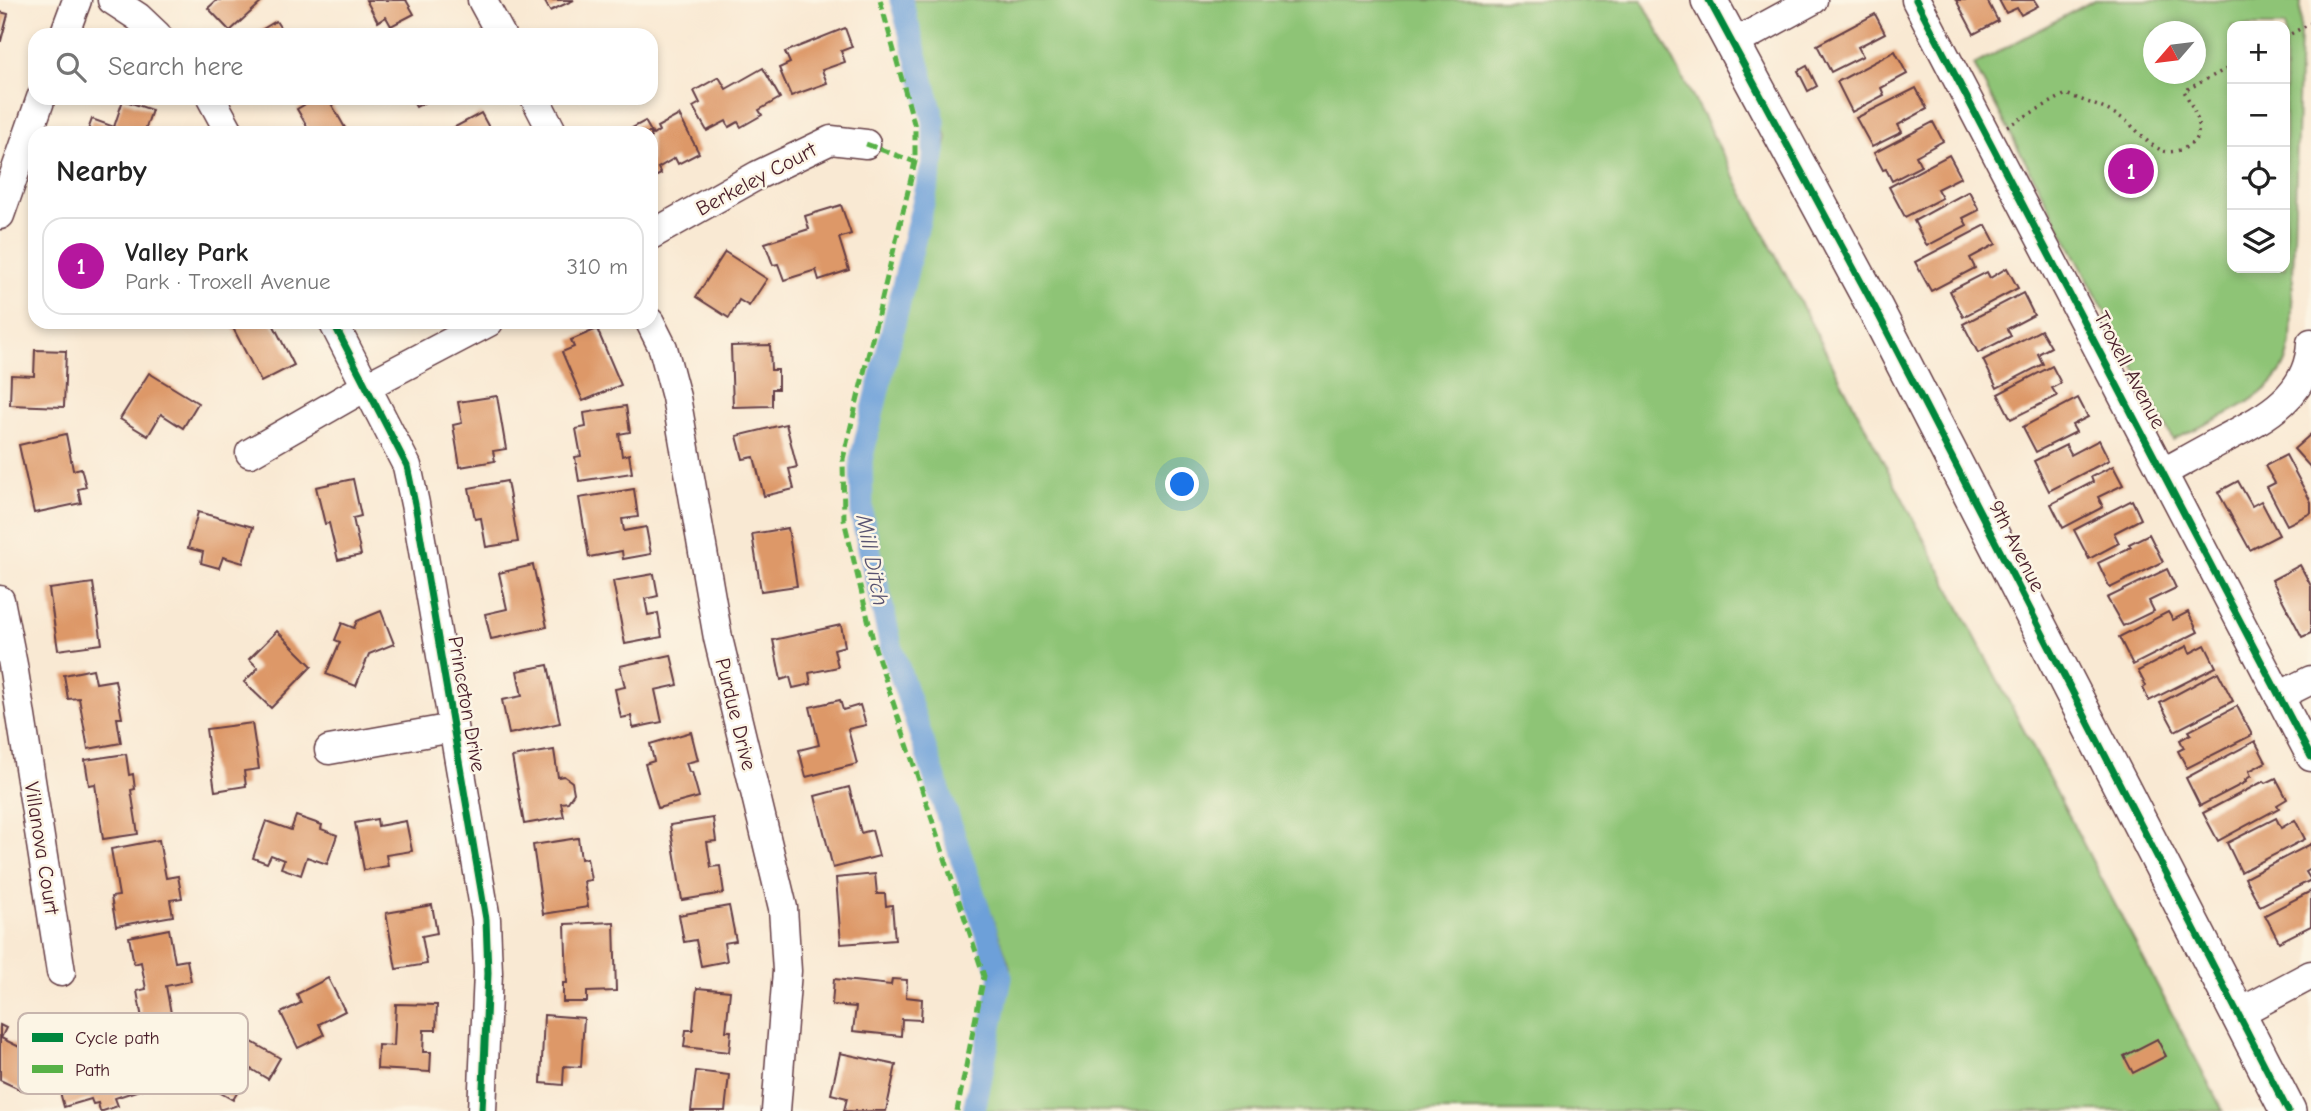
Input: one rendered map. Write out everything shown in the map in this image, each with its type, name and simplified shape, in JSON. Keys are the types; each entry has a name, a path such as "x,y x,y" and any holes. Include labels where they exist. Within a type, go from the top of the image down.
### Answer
{"main road":[{"name":"9th Avenue","path":"1709,0 1875,308 2288,1111"}],"street":[{"path":"67,28 77,0"},
{"path":"113,0 150,28"},
{"path":"482,0 497,28"},
{"path":"1734,43 1813,0"},
{"name":"Troxell Avenue","path":"1916,0 2311,757"},
{"path":"31,126 39,105"},
{"path":"215,105 226,126"},
{"path":"539,105 550,126"},
{"path":"0,215 28,135"},
{"name":"Berkeley Court","path":"658,231 758,175 831,140 866,144"},
{"name":"Princeton Drive","path":"337,329 407,466 486,919 488,973 481,1111"},
{"path":"250,453 476,329"},
{"name":"Purdue Drive","path":"654,329 663,348 676,397 718,638 783,908 787,971 776,1111"},
{"path":"2164,472 2282,405 2297,388 2305,373 2311,343"},
{"name":"Villanova Court","path":"0,600 13,665 61,972"},
{"path":"2279,696 2311,680"},
{"name":"Princeton Drive","path":"329,750 453,728"},
{"path":"2239,1013 2311,975"}],"path":[{"path":"2290,34 2311,23"},
{"path":"1987,137 2066,94 2119,116 2158,149 2178,151 2193,141 2199,129 2196,115 2184,91 2227,68"}],"green space":[{"path":"909,0 1642,0 2223,1111 980,1111 1010,967 894,639 869,516 868,469 947,138"},
{"path":"2094,0 2301,0 2291,343 2288,357 2277,377 2252,400 2173,440 1974,65"}],"building":[{"path":"217,0 264,0 233,28 227,28 208,8"},
{"path":"366,0 406,0 414,14 391,26 386,17 378,22"},
{"path":"544,0 574,0 550,11"},
{"path":"1956,0 1987,0 1998,21 1974,34"},
{"path":"1999,0 2034,0 2038,6 2021,15 2017,8 2006,13"},
{"path":"0,12 8,14 1,41 0,41"},
{"path":"1875,14 1885,33 1858,47 1863,56 1831,72 1817,45"},
{"path":"276,21 280,28 264,28"},
{"path":"845,28 852,47 841,51 845,62 822,70 827,83 791,96 779,68 790,63 785,52"},
{"path":"1895,51 1907,74 1881,88 1884,95 1852,112 1837,82"},
{"path":"1807,66 1817,86 1808,91 1798,71"},
{"path":"763,68 780,98 759,110 762,115 741,127 738,122 729,127 726,121 707,131 693,107 700,103 694,91 719,77 726,89"},
{"path":"1916,88 1927,109 1898,125 1902,132 1872,147 1856,118"},
{"path":"121,105 138,105 152,110 146,126 114,126"},
{"path":"304,105 332,105 344,126 307,126 297,109"},
{"path":"481,113 488,126 457,126"},
{"path":"679,115 699,153 678,164 675,158 658,168 658,126"},
{"path":"92,119 111,126 90,126"},
{"path":"1933,122 1943,141 1916,156 1921,166 1892,181 1874,153"},
{"path":"1949,155 1961,177 1937,189 1942,198 1905,217 1889,187"},
{"path":"1969,191 1979,210 1963,218 1967,225 1927,246 1914,221"},
{"path":"841,205 851,234 839,238 849,270 819,280 816,270 784,280 778,264 773,265 765,243 809,229 805,216"},
{"path":"1986,225 1996,244 1970,258 1975,268 1931,291 1915,262"},
{"path":"725,252 767,279 749,306 739,300 729,318 696,297"},
{"path":"2007,268 2018,288 1963,317 1950,291 1987,272 1990,278"},
{"path":"2023,293 2034,315 2007,329 2011,336 1978,353 1963,324"},
{"path":"234,329 276,329 294,365 261,382"},
{"path":"597,329 621,385 583,401 562,352 574,347 571,340"},
{"path":"2041,330 2051,347 2038,354 2043,364 1997,388 1983,360"},
{"path":"770,345 771,370 778,370 778,389 772,389 772,406 733,407 731,346"},
{"path":"35,350 66,351 64,407 10,405 11,375 34,376"},
{"path":"2052,366 2061,383 2052,388 2057,396 2011,419 1998,394"},
{"path":"149,373 198,403 183,428 161,414 148,436 120,419"},
{"path":"497,396 506,449 493,451 495,461 460,467 453,425 462,423 458,402"},
{"path":"2078,398 2088,417 2072,425 2076,432 2036,452 2023,427"},
{"path":"626,406 630,432 619,434 622,456 629,454 632,473 579,481 575,457 581,456 576,429 586,427 584,413"},
{"path":"786,424 797,467 789,469 794,489 764,496 754,457 743,459 737,436"},
{"path":"66,434 73,470 81,468 86,487 78,489 81,503 34,513 19,445"},
{"path":"2311,434 2311,468 2294,449"},
{"path":"2099,440 2109,460 2049,491 2034,461 2066,445 2071,455"},
{"path":"2286,455 2311,502 2311,513 2287,525 2267,487 2275,483 2265,466"},
{"path":"2113,466 2123,485 2098,497 2103,507 2063,528 2051,504 2093,482 2091,477"},
{"path":"353,479 361,516 353,518 361,555 338,560 316,487"},
{"path":"507,481 518,542 486,547 481,518 475,519 469,488"},
{"path":"2238,481 2252,506 2261,501 2279,535 2250,550 2218,492"},
{"path":"634,489 638,517 622,519 624,531 646,527 651,554 623,559 622,551 589,557 579,498"},
{"path":"2132,500 2141,519 2114,533 2119,543 2089,559 2074,530"},
{"path":"198,512 253,527 243,563 223,557 219,568 201,563 203,552 188,548"},
{"path":"788,528 797,586 761,591 752,534"},
{"path":"2149,534 2163,562 2110,588 2098,563 2131,547 2129,544"},
{"path":"533,565 547,627 491,639 485,614 507,609 499,573"},
{"path":"2300,565 2311,586 2311,633 2302,637 2272,580"},
{"path":"2167,569 2176,588 2149,601 2154,611 2123,626 2107,598"},
{"path":"654,574 658,596 645,599 648,615 658,613 662,637 625,644 613,581"},
{"path":"93,583 102,644 58,650 49,589"},
{"path":"381,611 394,644 369,654 356,686 326,674 340,642 335,640 342,623 354,628 357,621"},
{"path":"2168,612 2173,620 2188,612 2198,632 2133,665 2119,637"},
{"path":"841,625 845,646 834,649 838,667 809,673 811,684 793,688 790,677 781,680 773,640"},
{"path":"277,631 312,666 271,708 244,682 258,668 249,659"},
{"path":"2205,645 2216,667 2149,701 2143,688 2146,686 2138,671 2187,646 2190,653"},
{"path":"671,655 678,685 655,690 662,722 633,728 631,716 621,718 615,689 625,687 620,666"},
{"path":"548,665 560,723 509,734 502,700 522,696 517,671"},
{"path":"93,669 96,683 115,680 122,718 117,718 121,743 88,749 79,698 68,699 64,675"},
{"path":"2218,672 2233,701 2175,731 2160,703"},
{"path":"840,700 843,710 860,705 866,725 848,729 857,764 806,777 799,750 819,745 810,707"},
{"path":"2237,706 2252,735 2187,768 2178,751 2184,748 2180,740 2191,734 2189,731"},
{"path":"252,723 259,769 244,771 246,786 215,791 206,729"},
{"path":"691,732 698,760 686,763 689,772 692,772 699,797 658,808 645,764 654,761 650,744"},
{"path":"2255,741 2266,762 2249,771 2251,776 2246,782 2200,806 2186,778"},
{"path":"554,750 558,777 564,776 572,782 574,793 568,802 561,803 564,817 524,824 512,757"},
{"path":"126,754 129,775 133,774 135,789 131,790 138,834 103,839 95,784 89,785 85,760"},
{"path":"2276,778 2287,799 2277,805 2279,808 2218,841 2203,813 2264,781 2266,783"},
{"path":"849,787 861,833 872,830 879,856 833,868 815,796"},
{"path":"296,816 322,825 321,829 337,835 327,864 307,857 301,875 281,868 284,860 271,855 267,863 253,858 266,821 291,830"},
{"path":"713,818 716,841 707,842 711,867 720,866 724,893 682,900 670,825"},
{"path":"2276,818 2281,828 2295,820 2305,839 2241,872 2227,843"},
{"path":"377,819 378,826 406,821 412,851 386,855 388,866 364,870 355,823"},
{"path":"578,838 581,859 587,858 591,880 584,881 588,907 543,914 533,845"},
{"path":"159,840 166,878 178,876 182,898 170,900 173,916 116,926 111,897 119,896 111,849"},
{"path":"2311,844 2311,869 2306,872 2311,880 2260,906 2245,878"},
{"path":"875,874 877,894 885,894 886,906 892,905 895,940 841,944 836,878"},
{"path":"2311,891 2311,926 2279,942 2265,915"},
{"path":"432,905 437,933 422,936 427,964 396,969 386,913"},
{"path":"729,906 736,941 724,943 727,961 701,966 696,940 684,942 679,915"},
{"path":"614,922 616,991 587,992 587,1002 563,1002 563,983 567,983 565,924"},
{"path":"169,929 175,962 187,960 191,981 166,986 171,1013 141,1013 137,991 146,989 141,962 134,964 129,937"},
{"path":"328,978 345,1011 319,1024 324,1035 298,1048 281,1013 301,1003 297,994"},
{"path":"834,979 891,985 892,979 907,980 906,997 922,999 921,1020 902,1019 901,1036 853,1031 856,1007 832,1005"},
{"path":"697,988 730,991 726,1031 731,1031 729,1052 684,1047 686,1030 693,1030"},
{"path":"396,1004 437,1005 436,1030 424,1030 423,1052 431,1052 430,1072 377,1069 378,1045 394,1046"},
{"path":"544,1015 584,1018 581,1067 564,1066 563,1085 541,1083"},
{"path":"0,1025 6,1028 1,1038 18,1046 18,1089 0,1080"},
{"path":"2157,1039 2166,1056 2133,1073 2124,1056"},
{"path":"248,1040 280,1058 268,1079 251,1069 248,1074"},
{"path":"840,1053 896,1065 886,1111 844,1111 847,1098 831,1094"},
{"path":"696,1071 729,1075 725,1111 691,1111"},
{"path":"60,1094 127,1094 115,1098 118,1106 103,1111 100,1111 98,1103 93,1104 91,1099 64,1107"},
{"path":"222,1094 236,1094 233,1100"}],"waterway":[{"name":"Mill Ditch","path":"901,0 934,121 934,158 861,460 862,516 891,646 1001,977 974,1111"}],"marked path":[{"path":"880,0 915,127 915,162 843,459 844,520 875,648 984,976 957,1111"},
{"path":"866,144 915,162"}],"cycle path":[{"path":"1709,0 1875,308 2288,1111"},
{"path":"1916,0 2311,757"},
{"path":"337,329 407,466 415,504 486,919 488,973 482,1111"}],"place":[{"name":"Valley Park","path":"2131,171"}]}
